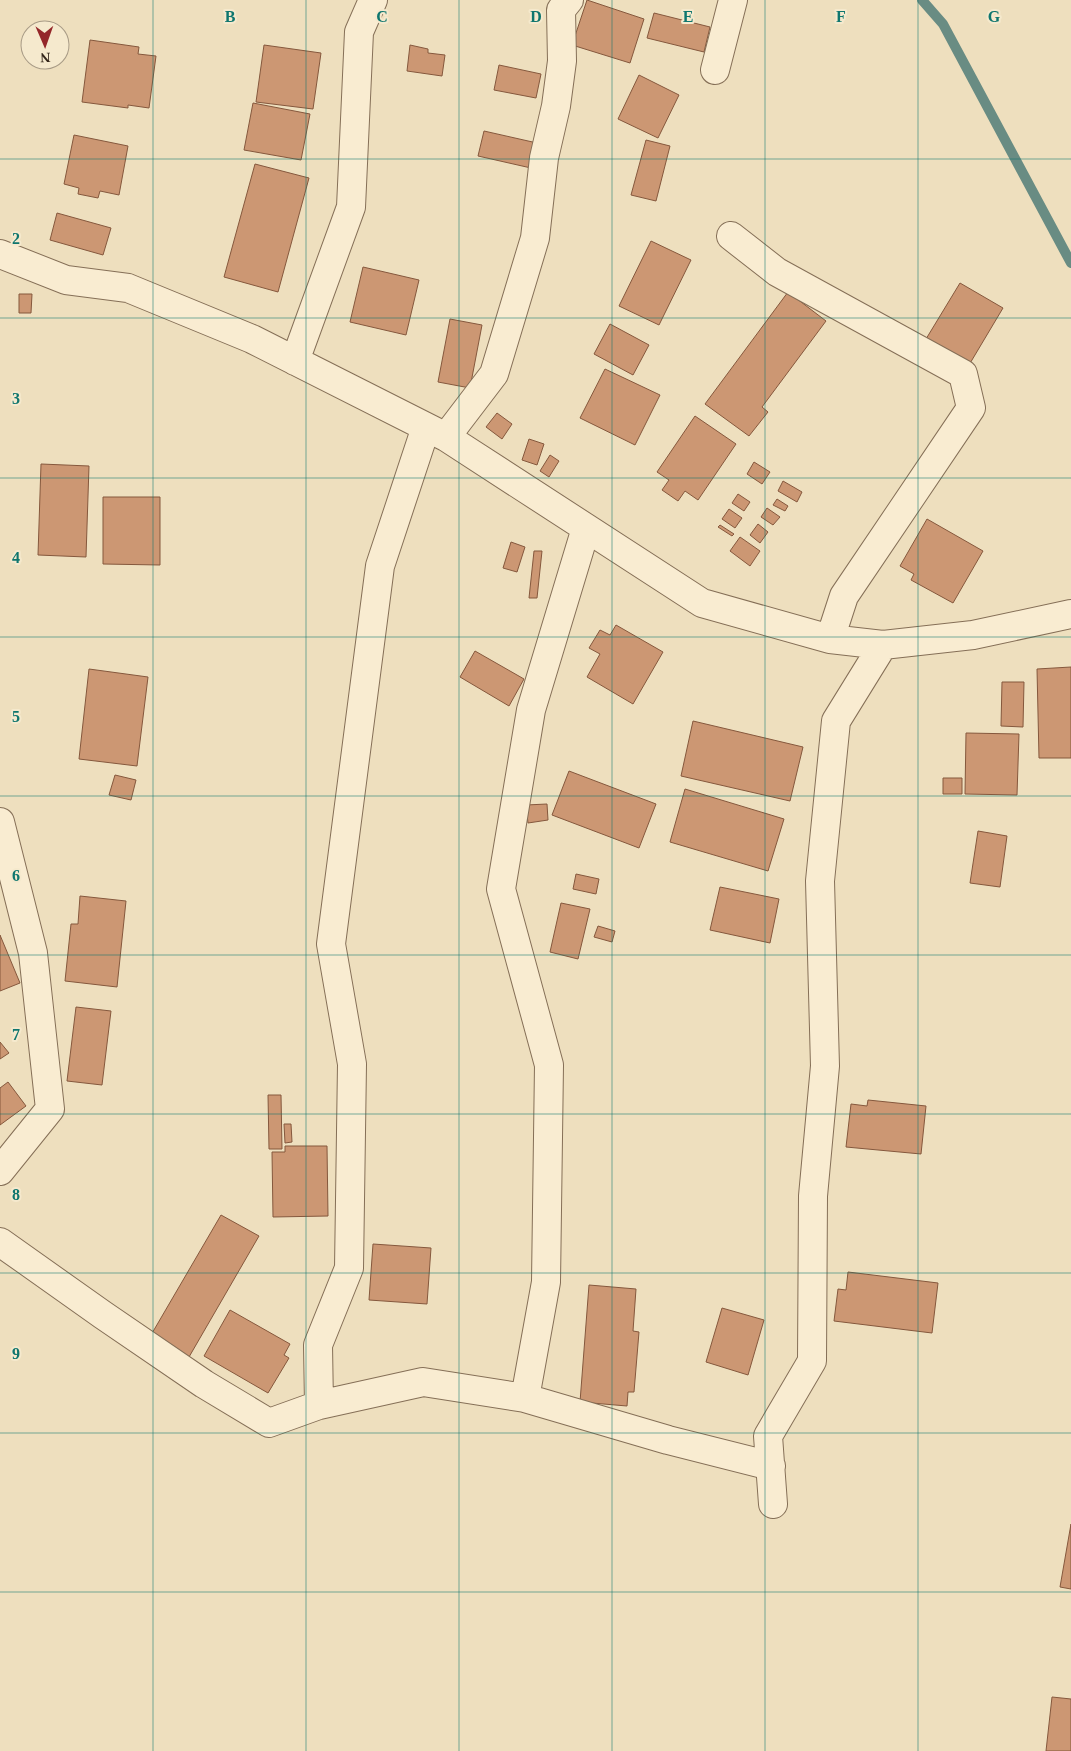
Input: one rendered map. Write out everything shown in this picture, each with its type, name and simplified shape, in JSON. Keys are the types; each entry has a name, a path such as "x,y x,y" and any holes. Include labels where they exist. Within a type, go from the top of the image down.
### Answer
{"street":[{"path":"295,360 351,207 359,32 373,0"},
{"path":"319,1405 318,1345 349,1268 352,1064 331,944 380,566 436,432 494,374 535,238 544,158 556,106 562,60 561,10 569,0"},
{"path":"715,70 733,0"},
{"path":"731,236 777,272 963,374 971,408 844,596 830,639"},
{"path":"0,254 66,280 128,288 252,338 436,432 702,603 830,639 882,645 973,635 1071,614"},
{"path":"525,1398 546,1282 549,1065 501,889 530,710 586,528"},
{"path":"773,1504 768,1436 812,1361 813,1196 825,1066 820,881 836,720 882,645"},
{"path":"0,822 33,953 50,1109 0,1171"},
{"path":"0,1242 103,1316 204,1384 270,1423 319,1405 423,1382 525,1398 668,1440 770,1466"}],"building":[{"path":"587,0 644,19 630,63 572,45"},
{"path":"654,13 710,27 704,52 647,38"},
{"path":"90,40 139,47 138,54 156,56 149,108 128,105 128,108 82,102"},
{"path":"264,45 321,53 313,109 256,102"},
{"path":"410,45 428,49 428,53 445,55 442,76 407,71"},
{"path":"499,65 541,74 536,98 494,90"},
{"path":"639,75 679,95 658,138 618,119"},
{"path":"253,103 310,114 301,160 244,150"},
{"path":"484,131 537,143 531,168 478,156"},
{"path":"74,135 128,146 119,195 100,191 98,198 78,194 79,188 64,184"},
{"path":"646,140 670,146 656,201 631,195"},
{"path":"255,164 309,178 278,292 224,277"},
{"path":"57,213 111,228 103,255 50,240"},
{"path":"651,241 691,260 659,325 619,306"},
{"path":"363,267 419,280 406,335 350,322"},
{"path":"960,283 1003,308 969,365 926,339"},
{"path":"788,292 826,321 762,407 768,412 749,436 705,404"},
{"path":"19,294 32,294 31,313 19,313"},
{"path":"450,319 482,325 470,388 438,382"},
{"path":"610,324 649,345 633,375 594,354"},
{"path":"605,369 660,395 635,445 580,418"},
{"path":"497,413 512,424 502,439 486,427"},
{"path":"695,416 736,444 698,500 685,491 678,501 662,490 669,480 657,472"},
{"path":"529,439 544,444 537,465 522,460"},
{"path":"550,455 559,461 549,477 540,471"},
{"path":"754,462 770,472 762,484 747,474"},
{"path":"41,464 89,466 86,557 38,555"},
{"path":"783,481 802,492 797,502 778,491"},
{"path":"738,494 750,502 744,511 732,503"},
{"path":"103,497 160,497 160,565 103,564"},
{"path":"777,499 788,506 785,511 773,505"},
{"path":"767,508 780,517 773,525 761,517"},
{"path":"729,509 742,518 735,528 722,519"},
{"path":"927,519 983,551 953,603 911,580 914,574 900,566"},
{"path":"758,524 768,532 760,543 750,535"},
{"path":"720,525 734,534 732,536 718,527"},
{"path":"740,537 760,551 750,566 730,551"},
{"path":"511,542 525,547 517,572 503,568"},
{"path":"534,551 542,551 537,598 529,598"},
{"path":"616,625 663,652 633,704 587,677 600,654 589,648 600,630 610,635"},
{"path":"475,651 524,679 509,706 460,677"},
{"path":"1071,667 1071,758 1039,758 1037,669"},
{"path":"89,669 148,677 137,766 79,759"},
{"path":"1002,682 1024,682 1023,727 1001,726"},
{"path":"693,721 803,747 790,801 681,776"},
{"path":"966,733 1019,734 1017,795 965,794"},
{"path":"569,771 656,804 639,848 552,815"},
{"path":"115,775 136,780 131,800 109,795"},
{"path":"943,778 962,778 962,794 943,794"},
{"path":"685,789 784,819 768,871 670,842"},
{"path":"547,804 548,820 528,823 526,805"},
{"path":"978,831 1007,836 1000,887 970,883"},
{"path":"576,874 599,879 596,894 573,889"},
{"path":"720,887 779,899 770,943 710,930"},
{"path":"80,896 126,901 117,987 65,981 71,924 78,924"},
{"path":"561,903 590,909 578,959 550,952"},
{"path":"598,926 615,931 612,942 594,937"},
{"path":"0,935 20,983 0,991"},
{"path":"76,1007 111,1011 102,1085 67,1081"},
{"path":"0,1042 9,1053 0,1059"},
{"path":"8,1082 26,1106 0,1125 0,1088"},
{"path":"268,1095 281,1095 282,1149 269,1149"},
{"path":"868,1100 926,1106 921,1154 846,1147 851,1104 867,1106"},
{"path":"284,1124 291,1124 292,1142 285,1143"},
{"path":"285,1146 327,1146 328,1216 273,1217 272,1152 285,1152"},
{"path":"221,1215 259,1236 189,1357 151,1335"},
{"path":"373,1244 431,1248 427,1304 369,1300"},
{"path":"848,1272 938,1283 932,1333 834,1321 838,1289 846,1290"},
{"path":"589,1285 636,1289 633,1331 639,1332 634,1392 628,1392 627,1406 580,1402"},
{"path":"722,1308 764,1320 748,1375 706,1362"},
{"path":"230,1310 290,1344 284,1355 289,1358 268,1393 204,1356"},
{"path":"1071,1524 1071,1589 1060,1587"},
{"path":"1052,1697 1071,1699 1071,1751 1046,1751"}],"waterway":[{"path":"922,0 943,24 1071,263"}]}
